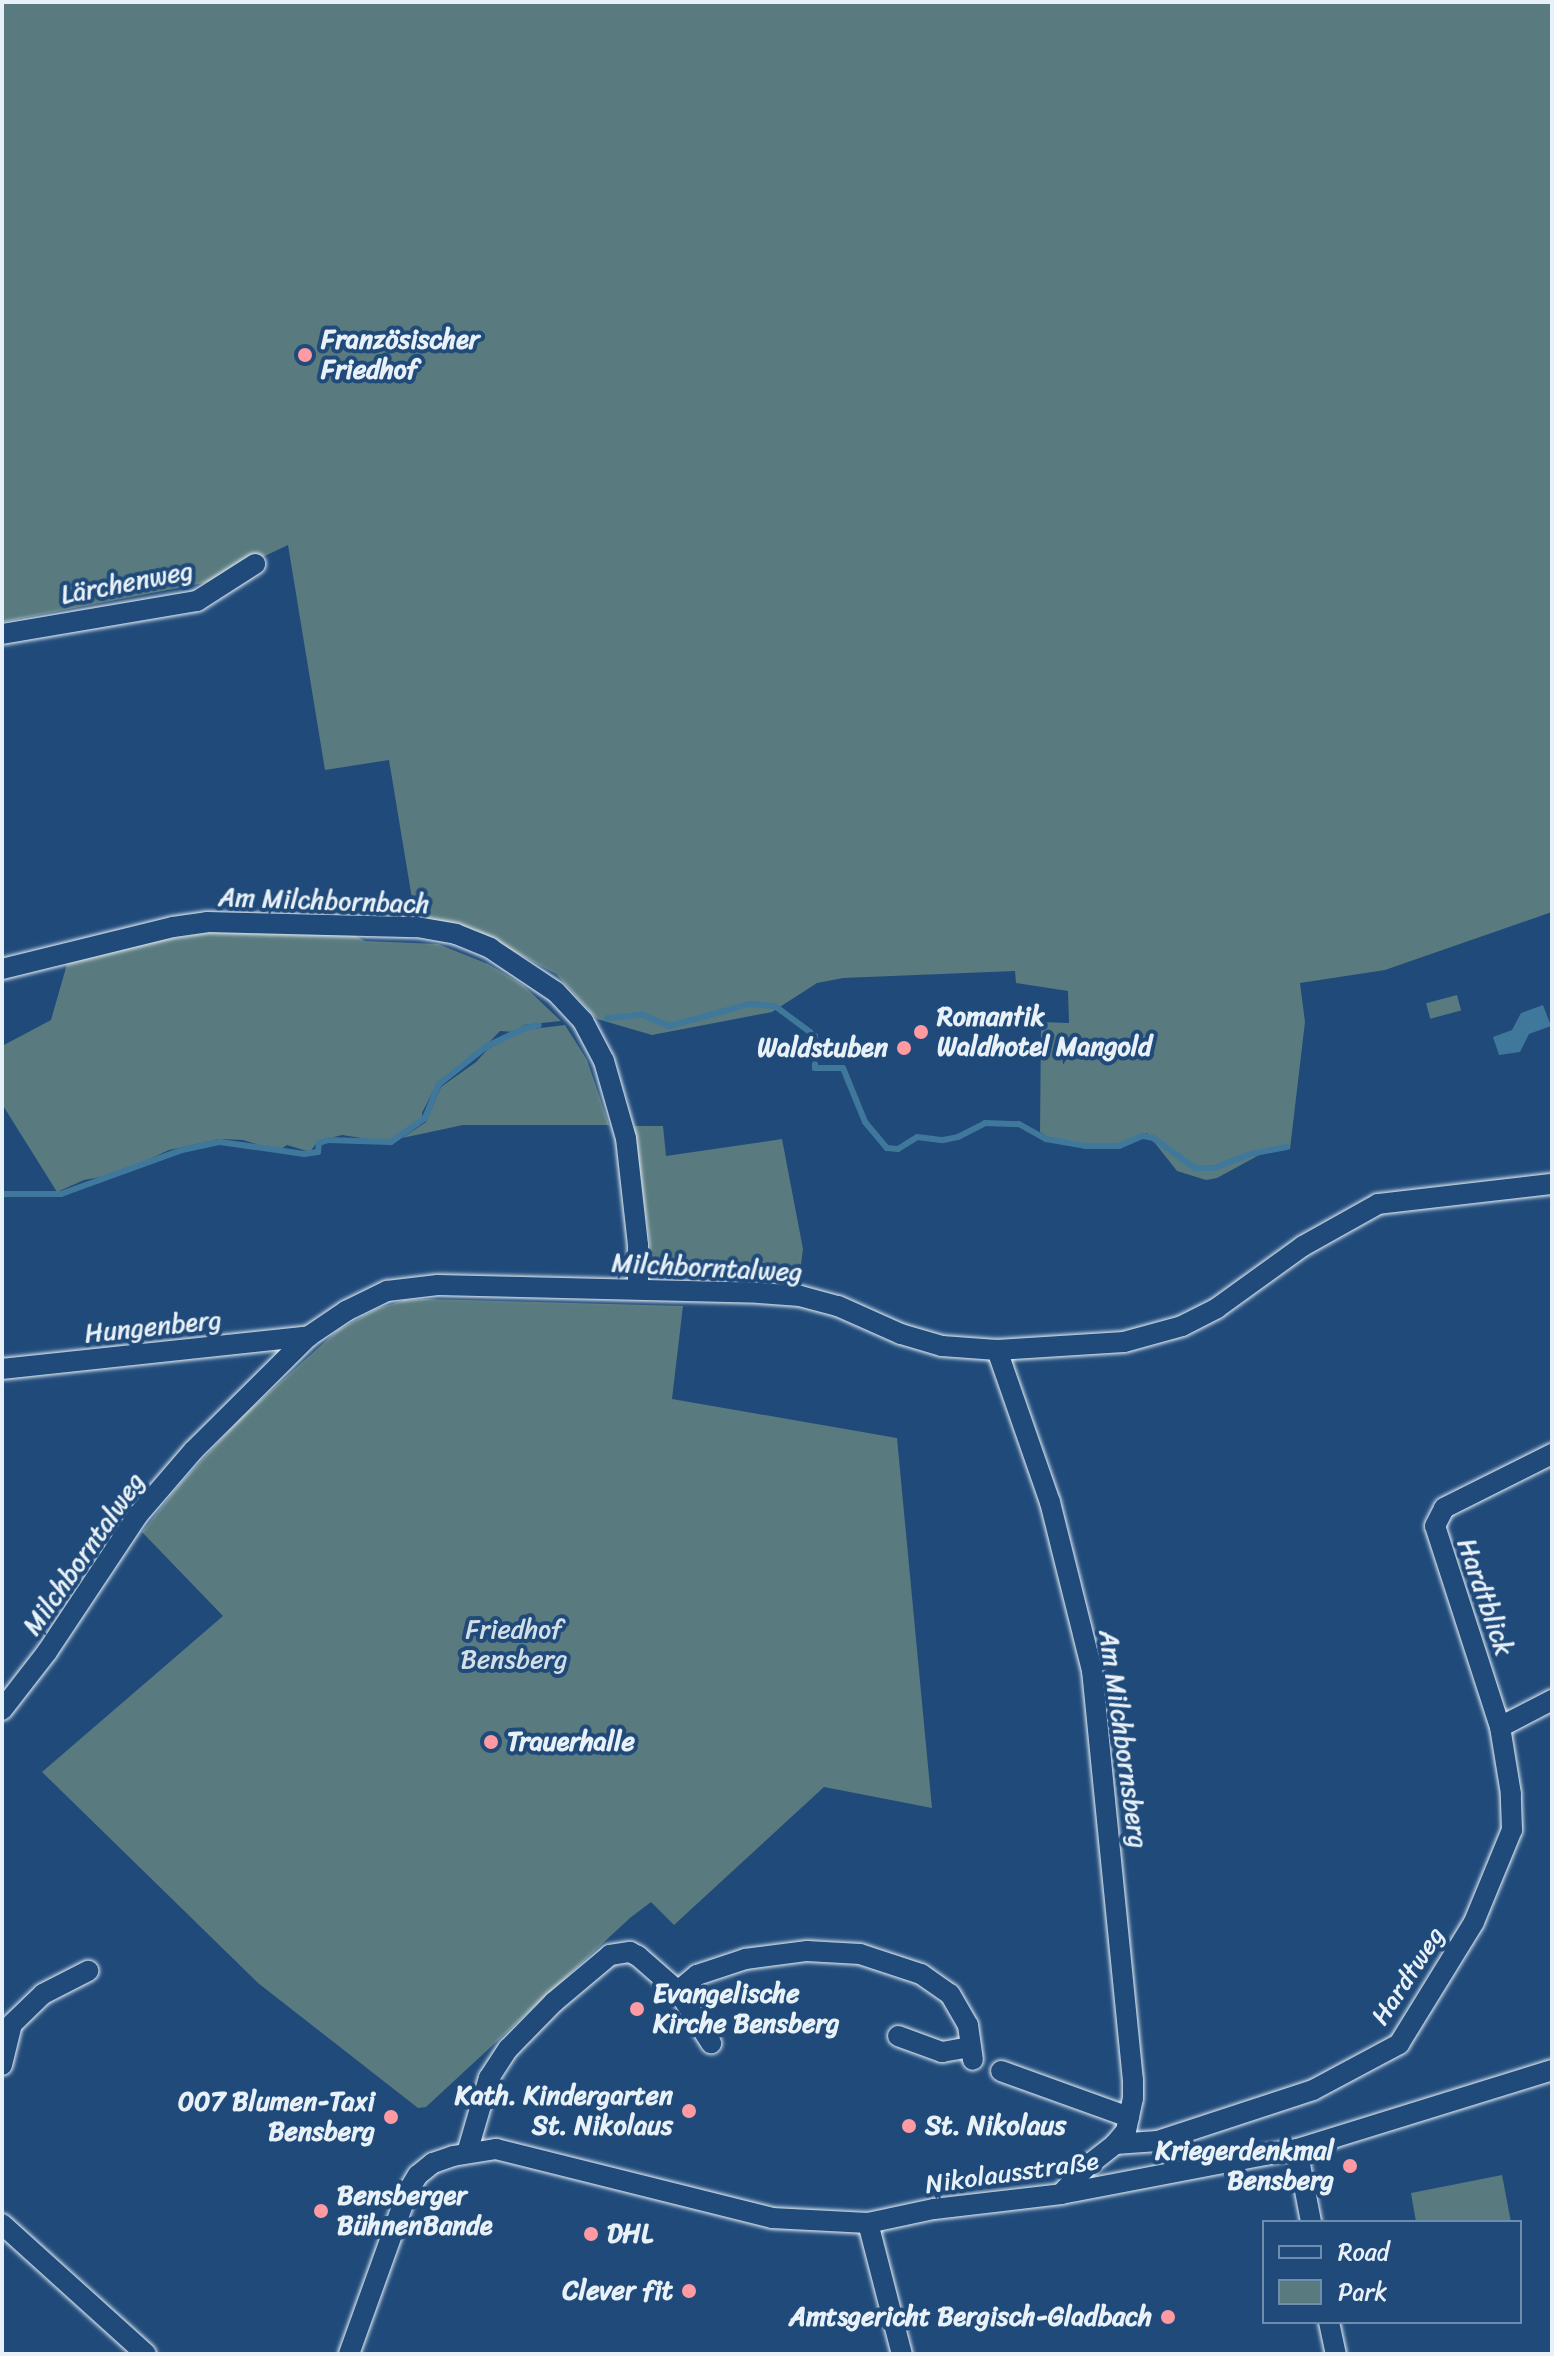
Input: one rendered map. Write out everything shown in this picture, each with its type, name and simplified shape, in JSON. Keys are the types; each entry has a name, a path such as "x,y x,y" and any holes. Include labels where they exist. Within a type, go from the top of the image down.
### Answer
{"street":[{"name":"Lärchenweg","path":"2,634 197,601 255,564"},
{"name":"Am Milchbornbach","path":"2,969 173,927 207,922 417,927 456,934 490,948 556,992 583,1021 604,1061 626,1138 638,1245 638,1289"},
{"name":"Milchborntalweg","path":"2,1710 47,1652 138,1515 193,1451 309,1336 346,1311 387,1291 438,1285 800,1296 838,1306 901,1334 942,1346 997,1350 1124,1342 1154,1336 1217,1308 1303,1246 1378,1204 1552,1184"},
{"name":"Hungenberg","path":"2,1369 309,1336"},
{"name":"Am Milchbornsberg","path":"997,1350 1050,1502 1092,1670 1133,2080 1126,2131 1115,2144"},
{"name":"Hardtblick","path":"1500,1727 1435,1526 1444,1508 1552,1454"},
{"path":"1500,1727 1552,1700"},
{"name":"Hardtweg","path":"1115,2144 1158,2141 1313,2090 1399,2044 1474,1922 1512,1830 1511,1794 1500,1727"},
{"path":"678,1991 697,1975 745,1959 807,1951 860,1954 921,1974 950,1994 968,2025 972,2054 942,2052 898,2036"},
{"path":"467,2153 489,2078 508,2049 554,2002 610,1955 630,1952 638,1956 678,1991 711,2043"},
{"path":"2,2065 12,2024 43,1994 88,1971"},
{"name":"Nikolausstraße","path":"349,2354 407,2193 418,2175 433,2163 467,2153 496,2149 542,2158 772,2218 868,2223 934,2209 1061,2194 1297,2149 1552,2070"},
{"path":"1001,2071 1129,2117"},
{"path":"1061,2194 1086,2167 1115,2144"},
{"path":"1297,2149 1311,2220"},
{"path":"868,2223 902,2354"},
{"path":"2,2224 146,2354"},
{"path":"1329,2324 1336,2354"}],"green space":[{"path":"2,2 1552,2 1552,912 1385,970 1300,983 1305,1022 1290,1149 1261,1154 1217,1178 1206,1180 1177,1171 1147,1133 1109,1148 1051,1139 1040,1132 1041,1022 1069,1023 1068,991 1016,983 1015,971 843,978 817,983 772,1012 652,1035 597,1019 556,974 504,946 415,917 389,760 325,770 288,545 209,582 2,622"},
{"path":"213,932 352,934 365,941 438,944 488,964 523,985 561,1021 523,1025 516,1032 500,1031 474,1058 436,1085 422,1113 423,1120 387,1142 342,1135 318,1141 310,1152 287,1145 278,1151 243,1140 220,1139 169,1150 117,1174 84,1180 57,1192 2,1104 2,1046 51,1020 67,964 161,940"},
{"path":"1457,995 1461,1010 1430,1019 1426,1003"},
{"path":"565,1025 587,1060 609,1125 463,1125 402,1138 426,1122 441,1087 476,1062 488,1049 524,1030"},
{"path":"634,1126 663,1126 666,1156 782,1139 803,1249 799,1281 670,1277 660,1270 651,1254"},
{"name":"Friedhof Bensberg","path":"405,1300 683,1306 672,1399 897,1438 932,1808 824,1787 674,1925 651,1902 630,1918 426,2107 418,2108 258,1983 42,1772 223,1616 142,1532 179,1485 242,1417 338,1330 376,1309"},
{"path":"1502,2175 1511,2220 1416,2220 1411,2193"}],"water":[{"path":"1543,1005 1551,1026 1529,1034 1520,1052 1499,1055 1493,1037 1512,1030 1521,1013"}],"waterway":[{"path":"607,1018 643,1015 669,1026 750,1004 775,1006 810,1032"},
{"path":"2,1194 61,1194 182,1150 220,1142 304,1154 318,1152 319,1143 328,1140 391,1142 425,1118 439,1084 487,1046 525,1028 539,1025"},
{"path":"815,1036 815,1057"},
{"path":"815,1064 815,1068 843,1068 865,1122 887,1148 898,1149 917,1137 943,1140 958,1137 985,1123 1019,1124 1046,1139 1086,1146 1119,1146 1143,1136 1153,1138 1195,1168 1214,1168 1250,1154 1286,1147"}],"place":[{"name":"Französischer Friedhof","path":"305,355"},
{"name":"Romantik Waldhotel Mangold","path":"921,1032"},
{"name":"Waldstuben","path":"904,1048"},
{"name":"Trauerhalle","path":"491,1742"},
{"name":"Evangelische Kirche Bensberg","path":"637,2009"},
{"name":"Kath. Kindergarten St. Nikolaus","path":"689,2111"},
{"name":"007 Blumen-Taxi Bensberg","path":"391,2117"},
{"name":"St. Nikolaus","path":"909,2126"},
{"name":"Kriegerdenkmal Bensberg","path":"1350,2166"},
{"name":"Bensberger BühnenBande","path":"321,2211"},
{"name":"DHL","path":"591,2234"},
{"name":"Clever fit","path":"689,2291"},
{"name":"Amtsgericht Bergisch-Gladbach","path":"1168,2317"}]}
